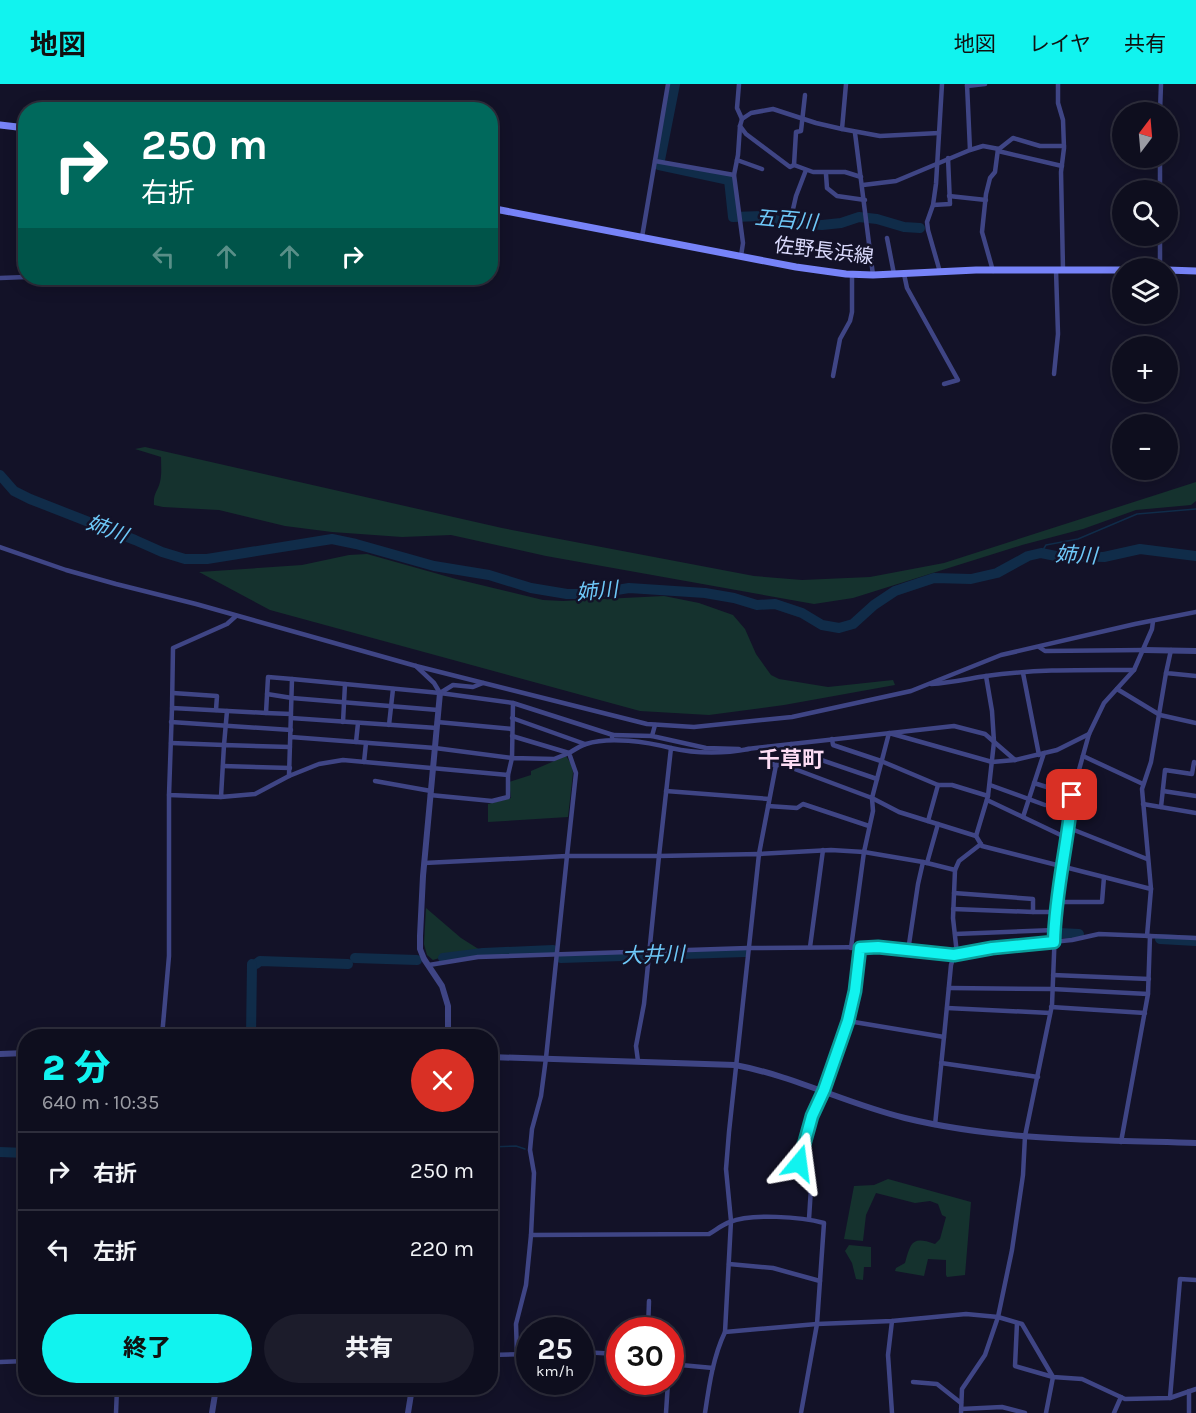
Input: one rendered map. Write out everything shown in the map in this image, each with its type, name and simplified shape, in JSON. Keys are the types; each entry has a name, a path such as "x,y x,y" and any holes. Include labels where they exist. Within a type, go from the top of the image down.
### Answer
{"main road":[{"path":"0,124 18,127"},
{"name":"佐野長浜線","path":"498,210 796,267 852,274 1112,270"},
{"path":"1178,270 1196,271"}],"street":[{"path":"739,84 737,108 742,119"},
{"path":"842,129 846,84"},
{"path":"940,272 927,222 933,205 942,84"},
{"path":"970,150 967,85 985,84"},
{"path":"1054,374 1058,334 1064,147 1058,84"},
{"path":"1160,102 1161,84"},
{"path":"642,237 668,85"},
{"path":"794,165 796,132 801,131 805,94"},
{"path":"741,256 743,243 734,175 740,126 742,119 751,113 773,109 855,133 880,136 939,133"},
{"path":"740,126 790,167 794,165 826,174 845,172 861,177"},
{"path":"855,133 873,275"},
{"path":"993,271 982,232 990,178 995,172 998,150 1013,138 1041,146 1064,147"},
{"path":"863,185 896,181 983,146 1062,166"},
{"path":"933,205 950,204 948,159"},
{"path":"737,160 762,169"},
{"path":"655,161 734,175"},
{"path":"791,218 806,170"},
{"path":"826,174 827,188 837,196 865,200"},
{"path":"949,196 986,200"},
{"path":"887,238 894,274"},
{"path":"904,273 907,288 958,380 944,384"},
{"path":"833,376 840,339 850,321 852,312 852,274"},
{"path":"0,278 18,277"},
{"path":"0,547 66,570 416,666 655,725 714,726 792,717 911,691 1001,655 1196,612"},
{"path":"163,1029 169,956 169,795 173,648 227,624 236,616"},
{"path":"961,1408 962,1389 985,1355 998,1317 1012,1250 1023,1175 1025,1136 1051,1010 1056,912 1072,795 1089,734 1104,703 1134,670 1152,630 1153,621"},
{"path":"1039,647 1045,651 1196,651"},
{"path":"1121,1142 1145,1013 1149,979 1148,936 1151,889 1143,784 1160,715 1171,651"},
{"path":"416,666 434,683 440,693 424,863 420,949 442,986 448,1006 448,1029"},
{"path":"928,684 1049,671 1134,670"},
{"path":"1023,673 1042,754 1023,817"},
{"path":"1166,673 1196,676"},
{"path":"976,836 988,798 994,742 986,676"},
{"path":"266,713 268,677 393,688 513,703 613,735 652,736 706,748 749,749"},
{"path":"289,776 292,679"},
{"path":"440,693 453,686 473,687 483,683"},
{"path":"343,722 345,684"},
{"path":"390,725 393,688"},
{"path":"1117,689 1160,715 1196,723"},
{"path":"172,693 217,696 216,710"},
{"path":"267,694 438,710"},
{"path":"375,781 431,793 492,801 508,797 508,775 512,758 513,703"},
{"path":"172,708 266,713 390,725 512,729"},
{"path":"221,797 227,711"},
{"path":"512,718 585,744"},
{"path":"171,722 291,730"},
{"path":"356,742 358,723"},
{"path":"652,736 655,725"},
{"path":"291,737 435,748 512,758 554,759 585,744 608,741 649,742 686,751 724,754 749,749 954,726 985,734 1015,760"},
{"path":"889,733 992,762 1015,760 1057,750 1089,734"},
{"path":"851,948 864,852 873,811 872,798 889,733"},
{"path":"608,741 613,735"},
{"path":"512,736 568,753"},
{"path":"832,739 833,745 881,761 938,785 951,785 988,798 1067,838"},
{"path":"171,743 290,747"},
{"path":"364,762 366,743"},
{"path":"791,744 795,751 877,779"},
{"path":"768,747 773,765 784,765 872,798 899,812 976,836 982,846 1151,889"},
{"path":"638,1061 636,1046 644,1004 671,748"},
{"path":"518,1317 526,1284 531,1234 534,1173 530,1150 532,1129 541,1096 546,1058 576,773 568,753"},
{"path":"1083,756 1143,784"},
{"path":"169,795 221,797 255,794 289,776 319,764 343,760 508,775"},
{"path":"1161,807 1165,770 1192,774 1194,762 1196,763"},
{"path":"705,1413 719,1343 725,1332 731,1221 726,1169 735,1065 759,854 776,765"},
{"path":"223,766 290,768"},
{"path":"1034,783 1072,795"},
{"path":"928,821 938,785"},
{"path":"990,785 1045,805"},
{"path":"666,791 769,799"},
{"path":"1163,791 1196,796"},
{"path":"768,806 797,808 803,804 869,826"},
{"path":"1143,804 1196,813"},
{"path":"908,951 918,884 938,824"},
{"path":"1069,828 1147,859"},
{"path":"935,1125 949,988 956,954 953,909 955,870 959,861 981,843"},
{"path":"424,863 567,856 759,854 823,850 864,852 955,870"},
{"path":"810,947 823,850"},
{"path":"1057,902 1102,902 1104,877"},
{"path":"954,893 1033,899 1033,912"},
{"path":"953,909 1056,912"},
{"path":"955,934 1055,930"},
{"path":"429,965 478,957 748,948 860,948 956,954 1072,940 1099,934 1196,938"},
{"path":"809,1219 812,1172 800,1167 799,1163 812,1116 824,1090 848,1021 855,991 860,948"},
{"path":"1053,975 1149,979"},
{"path":"949,988 1148,993"},
{"path":"947,1008 1145,1013"},
{"path":"848,1021 944,1037"},
{"path":"0,1054 18,1053"},
{"path":"498,1057 735,1065 768,1071 868,1107 935,1125 1025,1136 1121,1142 1196,1143"},
{"path":"941,1063 1038,1077"},
{"path":"531,1234 709,1234 731,1221 769,1217 809,1219 824,1223 817,1324 801,1413"},
{"path":"729,1264 773,1268 820,1281"},
{"path":"1170,1398 1180,1279 1196,1280"},
{"path":"648,1317 649,1301"},
{"path":"725,1332 817,1324 892,1322 966,1314 998,1317 1022,1324 1053,1377 1046,1413"},
{"path":"892,1322 888,1354 892,1413"},
{"path":"1017,1323 1015,1366 1053,1377 1082,1379 1125,1399 1170,1398 1196,1389"},
{"path":"498,1355 516,1355"},
{"path":"0,1362 18,1361"},
{"path":"684,1365 713,1368"},
{"path":"914,1382 937,1384 961,1408 1002,1407 1025,1413"},
{"path":"1189,1391 1189,1413"},
{"path":"116,1413 117,1395"},
{"path":"212,1413 215,1395"},
{"path":"408,1413 411,1395"},
{"path":"666,1413 667,1395"},
{"path":"1114,1413 1121,1397"}],"green space":[{"path":"145,447 502,528 754,576 802,580 870,577 944,563 1196,482 1196,501 1191,505 1136,510 1083,529 1022,545 853,598 814,604 546,556 451,535 402,537 332,532 285,526 219,510 154,505 161,479 161,457 135,449"},
{"path":"367,554 543,600 664,596 699,603 733,615 745,629 756,654 771,675 779,679 828,687 893,680 895,685 784,705 709,715 640,711 270,610 199,572 302,565 349,555"},
{"path":"566,756 572,765 573,773 568,817 488,822 488,804 511,798 509,782 531,775 531,771"},
{"path":"426,908 461,938 480,950 479,953 446,956 433,960 427,955 424,944"},
{"path":"888,1179 971,1202 965,1275 947,1277 946,1260 928,1259 924,1276 895,1271 905,1263 914,1243 921,1241 935,1244 940,1239 946,1217 942,1215 938,1204 930,1201 915,1203 876,1193 866,1215 863,1241 844,1239 854,1186 874,1185"},
{"path":"849,1245 871,1247 871,1267 864,1267 863,1280 856,1279 852,1263 845,1251"}],"waterway":[{"name":"五百川","path":"675,84 659,165 729,180 733,217 762,216 782,222 822,225 841,223 859,217 877,219 904,227 920,228"},
{"name":"姉川","path":"0,475 14,491 30,499 185,559 207,559 332,539 434,566 489,575 531,588 567,594 592,594 629,588 705,593 757,605 775,604 802,613 822,625 839,628 853,624 874,605 895,591 934,578 971,579 997,573 1028,556 1041,553 1056,556 1104,557 1140,549 1196,556"},
{"path":"1041,553 1046,545 1078,539 1137,514 1196,509"},
{"name":"大井川","path":"1059,933 1079,934"},
{"name":"大井川","path":"1160,939 1196,941"},
{"name":"大井川","path":"443,958 483,953 553,950"},
{"name":"大井川","path":"561,958 745,952"},
{"name":"大井川","path":"355,958 417,960"},
{"name":"大井川","path":"256,964 260,961 348,964"},
{"name":"大井川","path":"251,1029 252,964"},
{"path":"498,1147 516,1146 525,1149"},
{"name":"大井川","path":"0,1152 18,1153"}],"district":[{"name":"千草町","path":"791,760"}],"route":[{"path":"799,1163 812,1116 824,1090 848,1021 855,991 860,948 878,947 954,955 992,948 1054,942 1059,877 1070,825 1072,795"}]}
